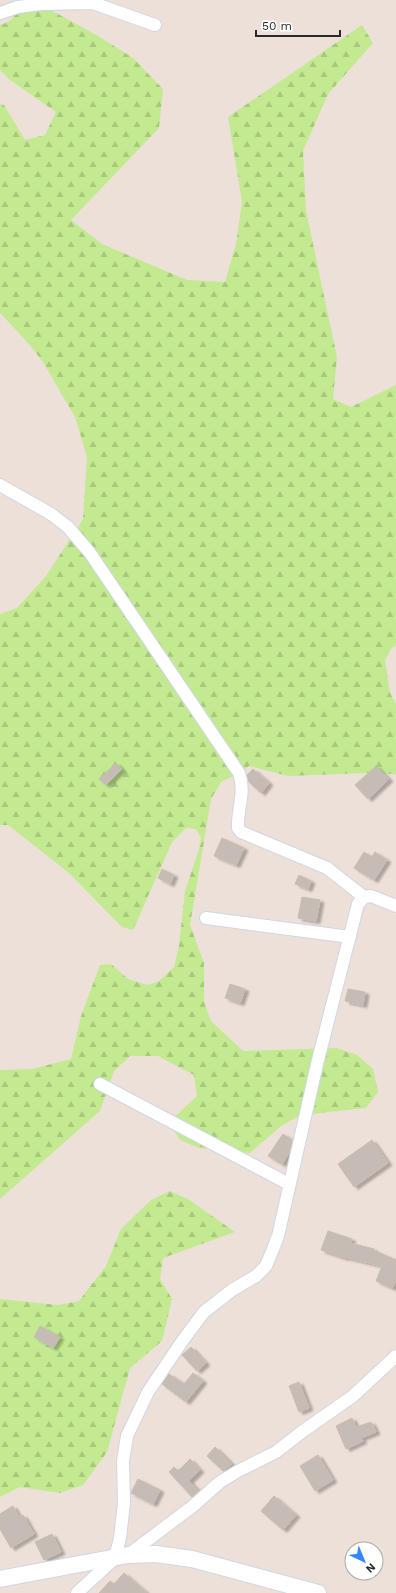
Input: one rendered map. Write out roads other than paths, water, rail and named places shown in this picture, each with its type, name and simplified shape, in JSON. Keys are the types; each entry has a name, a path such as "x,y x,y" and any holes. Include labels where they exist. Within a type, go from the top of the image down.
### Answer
{"street":[{"path":"0,13 18,7 40,4 93,3 155,25"},
{"path":"0,485 51,514 68,527 90,553 136,618 239,773 242,782 242,794 238,828 241,832 327,868 364,897"},
{"path":"122,1557 120,1538 124,1503 123,1461 127,1436 148,1392 204,1312 232,1290 256,1276 266,1266 278,1236 318,1060 358,904 364,897 371,896 396,906"},
{"path":"206,918 350,937"},
{"path":"100,1084 290,1184"},
{"path":"77,1593 122,1557 193,1506 220,1482 276,1452 353,1396 396,1356"},
{"path":"0,1579 122,1557 156,1554 192,1559 318,1593"}]}
